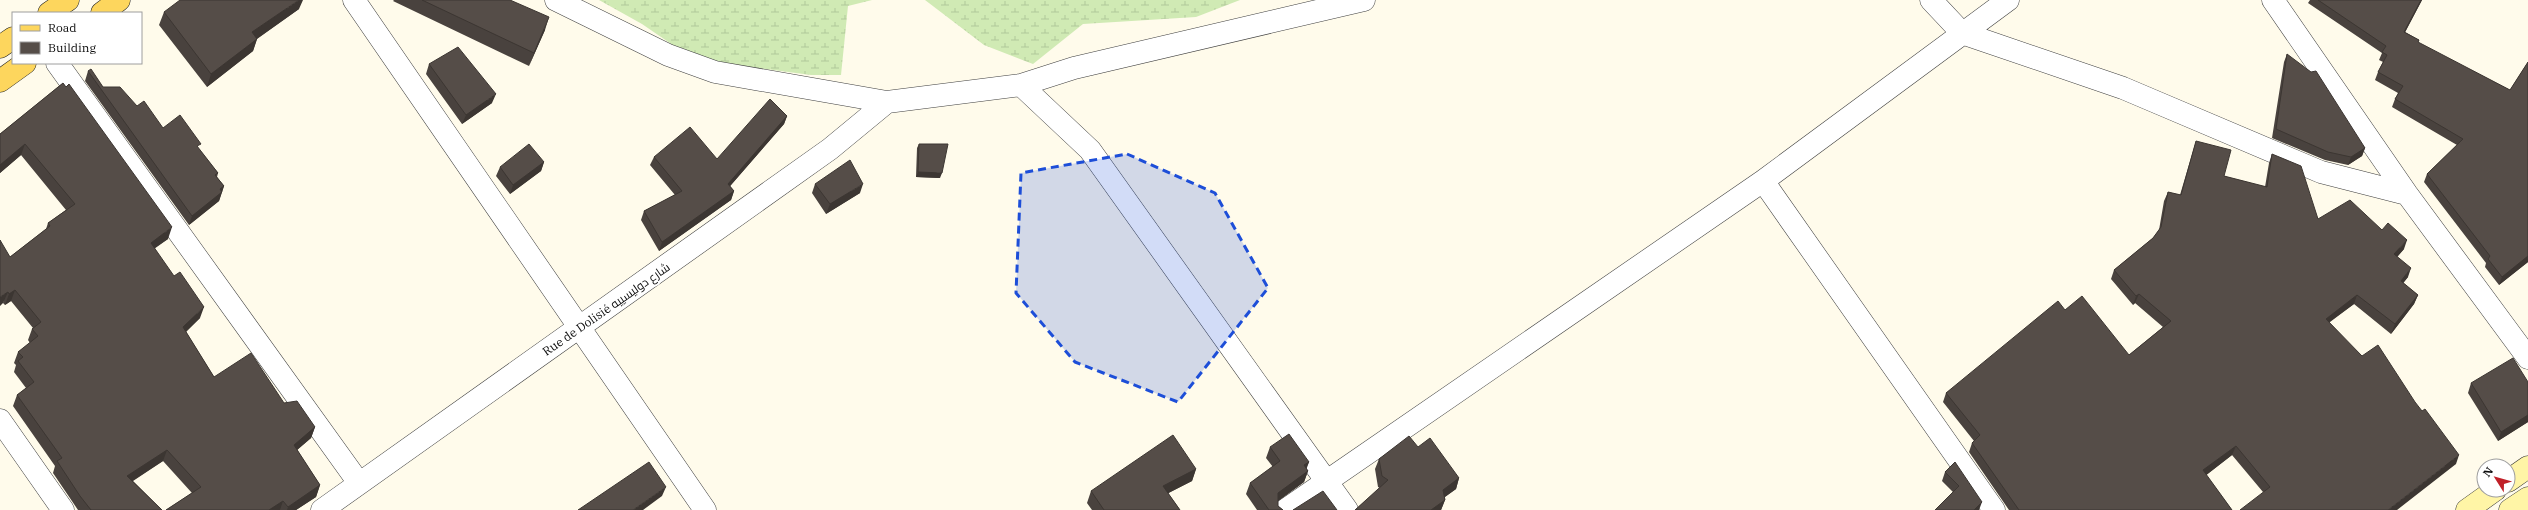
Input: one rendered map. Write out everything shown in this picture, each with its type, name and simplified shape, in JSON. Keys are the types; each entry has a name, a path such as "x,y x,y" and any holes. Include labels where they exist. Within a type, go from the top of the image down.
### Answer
{"main road":[{"path":"50,12 68,0"},
{"path":"103,12 119,0"},
{"path":"0,47 12,39"},
{"path":"0,81 24,64"}],"street":[{"path":"354,0 705,510"},
{"path":"556,0 668,55 715,72 887,102 1021,85 1074,68 1364,0"},
{"path":"1931,0 1962,33 2123,88 2321,172 2407,194"},
{"path":"1285,510 1763,181 2008,0"},
{"path":"2273,0 2407,194 2528,358"},
{"path":"58,64 359,483"},
{"path":"1021,85 1090,150 1347,510"},
{"name":"Rue de Dolisié شارع دوليسييه","path":"322,510 830,149 887,102"},
{"path":"1763,181 1994,510"},
{"path":"0,420 63,510"},
{"path":"2516,475 2528,467"},
{"path":"2467,510 2484,498"},
{"path":"2510,510 2528,498"}],"highlighted area":[{"path":"1127,154 1215,193 1268,288 1178,402 1075,362 1016,293 1021,173"}],"green space":[{"path":"599,0 872,0 848,6 841,75 811,75 721,63 683,52 642,24"},
{"path":"925,0 1240,0 1196,17 1083,24 1033,64 984,45"}],"building":[{"path":"180,0 299,0 252,32 257,39 211,74 164,12"},
{"path":"422,0 510,0 549,17 534,53"},
{"path":"2318,0 2421,0 2404,32 2419,40 2418,42 2510,90 2528,62 2528,256 2502,277 2488,259 2490,256 2427,174 2463,139 2395,99 2403,86 2378,72 2387,55 2382,52 2386,46"},
{"path":"458,47 496,94 466,115 429,64"},
{"path":"2287,54 2311,72 2316,71 2365,148 2351,157 2328,152 2276,129"},
{"path":"91,69 103,87 120,87 137,106 144,101 163,128 180,115 201,144 197,146 218,173 215,175 224,186 220,189 222,192 192,216 88,71"},
{"path":"63,83 66,87 69,84 172,227 151,243 174,276 180,272 204,307 183,327 214,377 251,353 284,403 297,401 315,427 294,445 320,485 288,507 283,501 269,510 166,510 201,487 167,450 127,476 162,510 91,510 57,461 62,458 17,395 34,382 18,361 23,357 18,352 38,336 32,329 41,322 15,290 0,297 0,240 10,257 50,226 48,223 75,204 25,144 0,165 0,134"},
{"path":"770,99 787,116 728,184 734,191 662,242 644,211 682,191 654,157 690,127 717,159"},
{"path":"2196,141 2231,150 2224,176 2267,187 2272,154 2301,166 2318,219 2350,200 2382,230 2388,223 2407,240 2394,254 2411,268 2401,281 2418,295 2395,324 2357,295 2326,319 2362,356 2378,345 2415,402 2422,411 2425,409 2459,455 2388,510 2240,510 2270,487 2236,446 2203,470 2232,510 2019,510 1972,443 1980,435 1946,393 2058,301 2065,310 2082,296 2129,355 2171,321 2139,294 2136,296 2114,270 2153,238 2161,227 2168,192 2181,195"},
{"path":"529,144 544,162 513,185 500,167"},
{"path":"919,144 948,144 942,173 918,172"},
{"path":"850,160 863,184 830,204 815,184"},
{"path":"2513,358 2528,382 2528,415 2501,432 2471,383"},
{"path":"1289,434 1309,462 1304,465 1308,471 1278,493 1278,506 1283,510 1269,510 1250,483 1280,461 1270,447"},
{"path":"1173,435 1196,469 1163,486 1180,510 1104,510 1091,491"},
{"path":"1409,436 1418,447 1430,438 1459,478 1443,490 1445,500 1431,510 1355,510 1388,480 1382,476 1379,459"},
{"path":"649,462 666,487 633,510 578,510"},
{"path":"1955,462 1982,502 1974,510 1935,510 1959,486 1945,472"},
{"path":"1323,491 1337,510 1293,510"}]}
